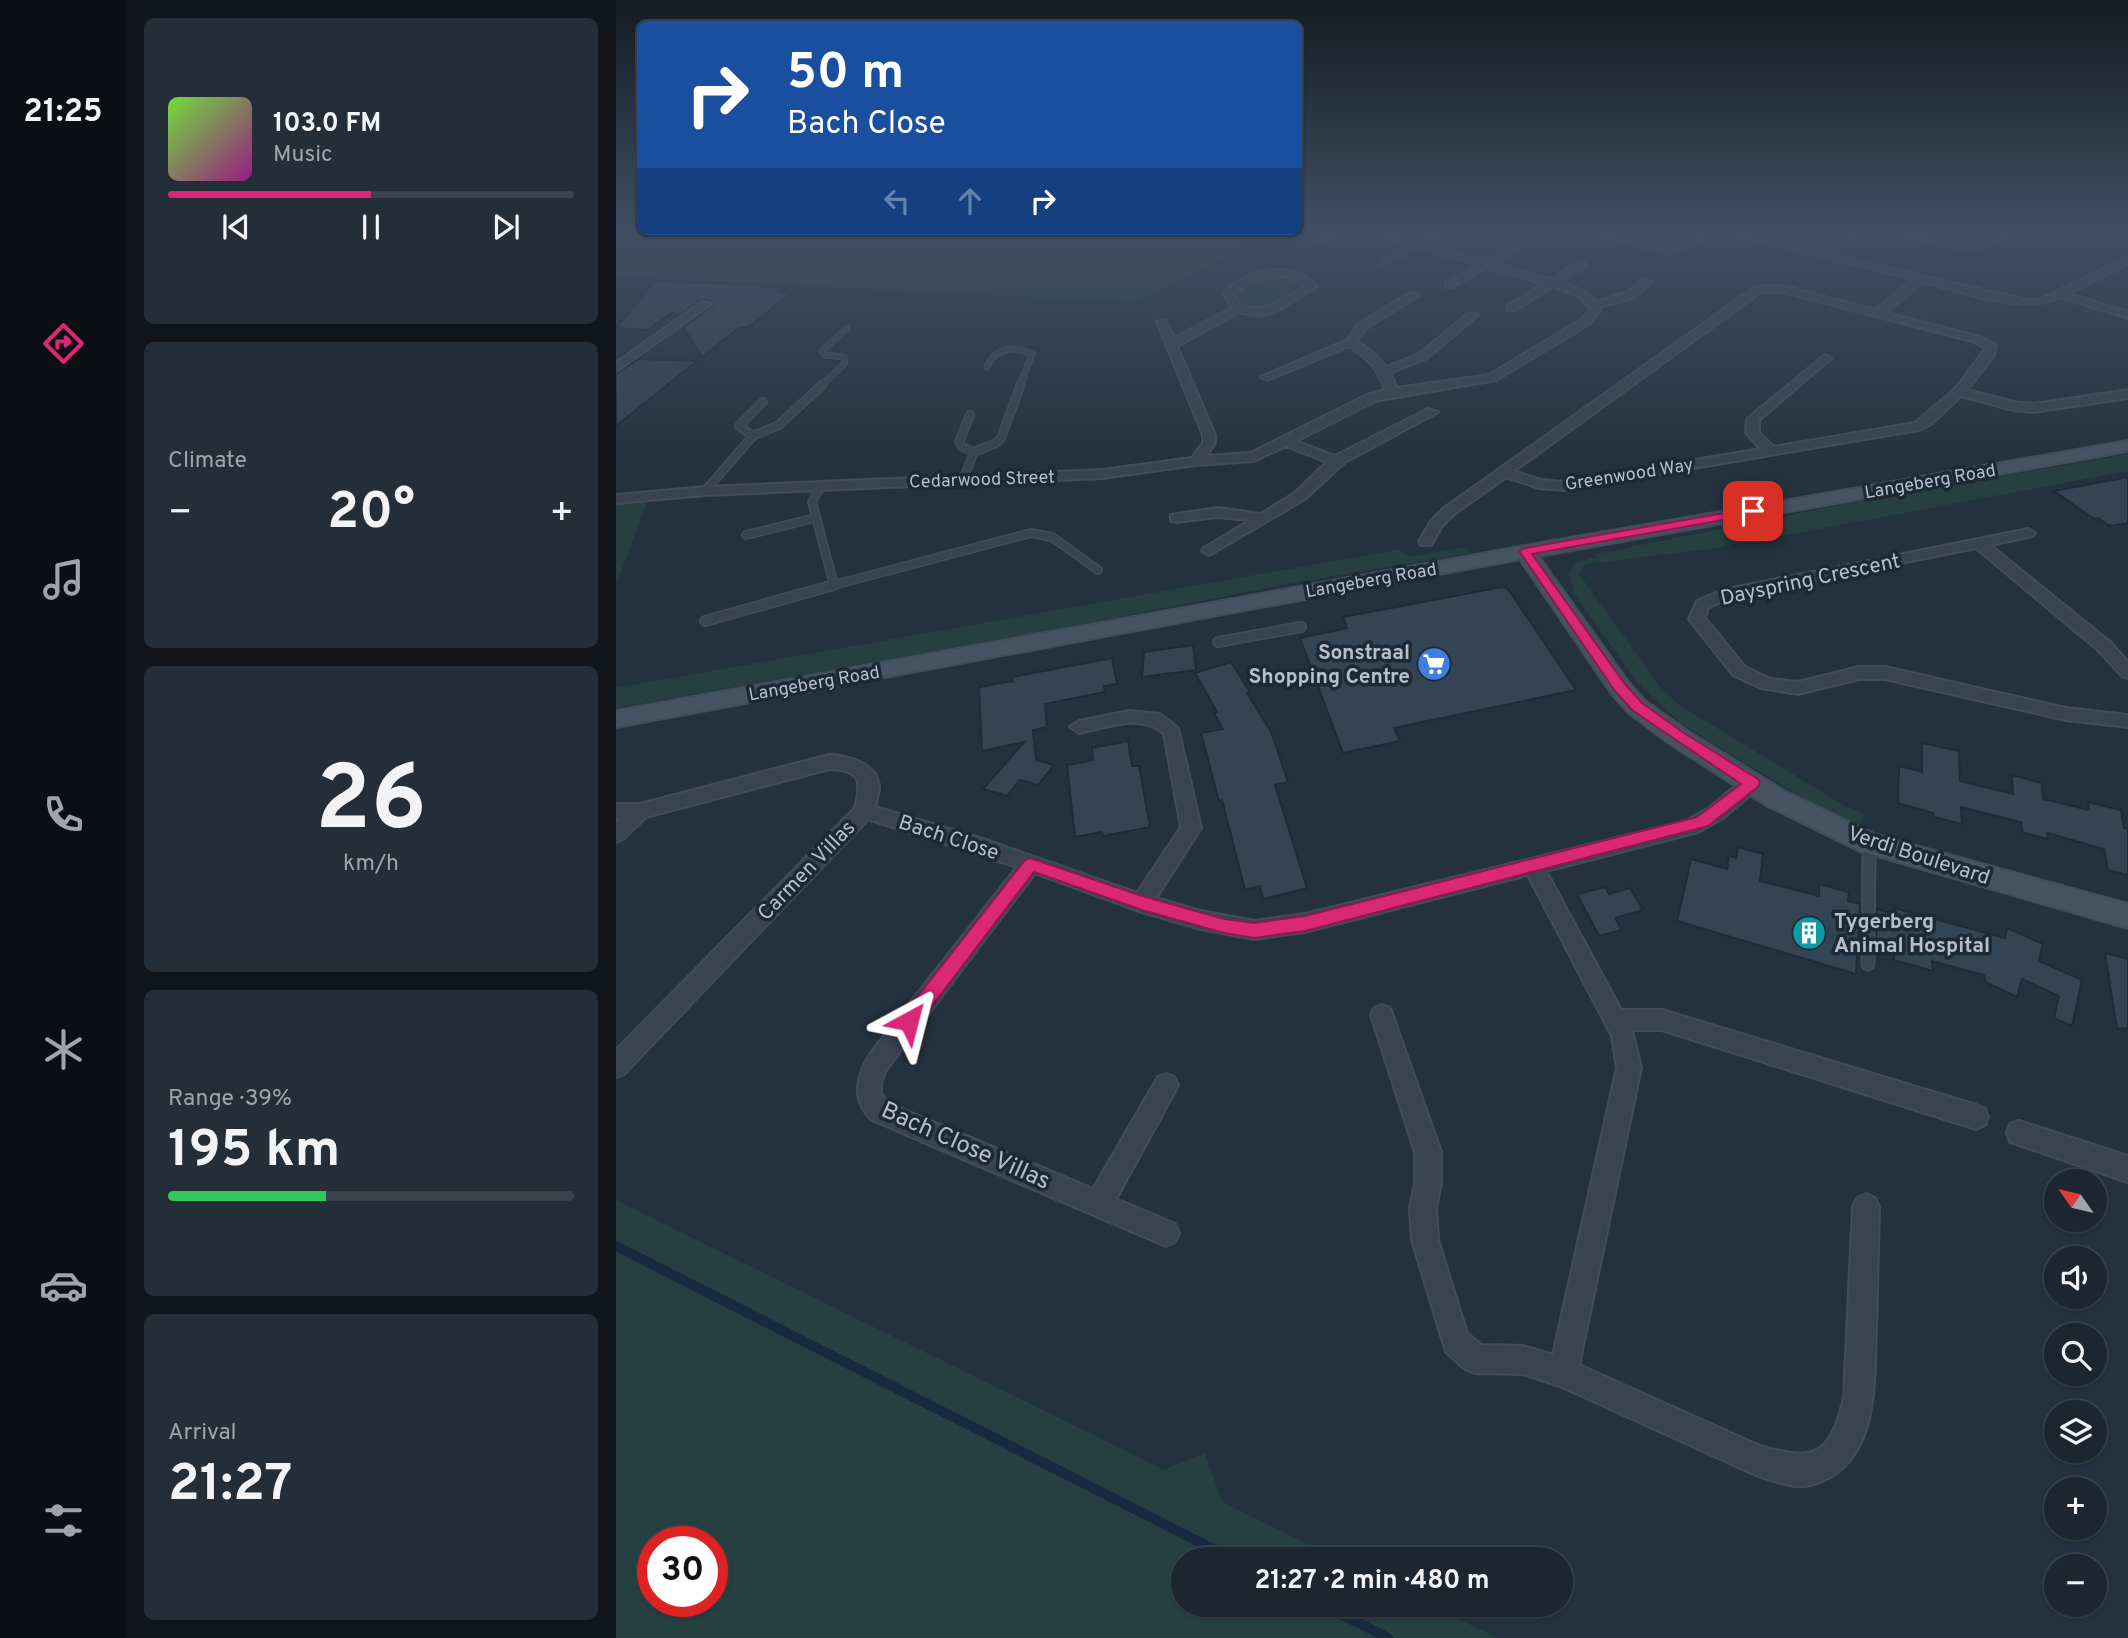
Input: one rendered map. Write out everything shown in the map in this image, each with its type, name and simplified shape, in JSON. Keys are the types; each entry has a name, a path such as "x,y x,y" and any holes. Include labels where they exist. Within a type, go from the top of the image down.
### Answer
{"main road":[{"name":"Langeberg Road","path":"616,719 1525,551 2128,446"},
{"name":"Verdi Boulevard","path":"1525,551 1620,688 1637,707 1678,737 1752,783 1803,813 1870,844 2128,916"}],"street":[{"path":"616,368 701,307"},
{"path":"1171,344 1238,309 1258,313 1275,307"},
{"path":"1267,377 1286,372 1319,354 1351,342 1361,327 1393,307"},
{"name":"Cedarwood Street","path":"616,499 705,491 1102,474 1196,461 1232,461 1262,454 1359,403 1393,392 1478,382 1502,374 1586,322 1594,312 1594,307"},
{"name":"Greenwood Way","path":"1505,472 1733,307"},
{"name":"Greenwood Way","path":"1505,472 1539,484 1564,486 1919,426 1931,421 1991,352 1992,347 1976,339 1853,307"},
{"path":"1878,314 1886,307"},
{"path":"2101,307 2128,316"},
{"path":"1385,372 1423,356 1472,315"},
{"path":"1162,323 1210,439 1196,461"},
{"path":"1351,342 1370,354 1385,372 1393,392"},
{"path":"1770,450 1751,433 1749,427 1753,419 1825,358"},
{"path":"1958,391 2012,406 2034,408 2128,394"},
{"path":"1209,551 1313,486 1336,461 1374,440 1410,426 1432,412"},
{"path":"1287,442 1336,461"},
{"path":"1426,542 1441,518 1505,472"},
{"path":"1176,518 1212,510 1241,513 1261,519"},
{"name":"Dayspring Crescent","path":"2028,534 1728,593 1702,604 1697,610 1697,620 1739,671 1777,687 1798,688 1859,673 1885,673 2066,714 2128,721"},
{"path":"1980,544 2104,646 2128,672"},
{"path":"1079,727 1146,717 1160,720 1172,732 1191,828 1142,903"},
{"name":"Carmen Villas","path":"616,811 640,811 807,767 842,762 860,769 870,786 864,811 616,1066"},
{"name":"Bach Close","path":"864,811 943,833 1142,903 1224,926 1263,930 1305,923 1691,827 1716,813 1752,783"},
{"name":"Carmen Villas","path":"616,834 640,811"},
{"name":"Bach Close Villas","path":"1030,864 878,1062 867,1085 868,1096 881,1112 1166,1233"},
{"path":"1533,865 1615,1020 1628,1051 1629,1068 1625,1092 1563,1373"},
{"path":"1382,1015 1428,1152 1428,1183 1423,1208 1425,1240 1456,1342 1475,1359 1524,1360 1563,1373 1758,1461 1786,1469 1809,1469 1826,1463 1852,1429 1858,1397 1866,1207"},
{"path":"1615,1020 1661,1020 1976,1117"},
{"path":"1099,1203 1166,1085"},
{"path":"2019,1133 2128,1169"}],"lane":[{"path":"705,491 753,436 779,425 845,363 844,358 825,355 822,351 847,328"},
{"path":"963,480 974,452 999,441 1032,354 1025,350 999,351 993,354 988,367"},
{"path":"753,436 740,429 740,426 763,402"},
{"path":"970,415 958,442 974,452"},
{"path":"820,487 813,502 815,518 834,585"},
{"path":"746,535 815,518"},
{"path":"705,621 1031,533 1052,537 1098,570"},
{"path":"1218,642 1300,627"},
{"path":"1868,964 1870,844"}],"green space":[{"path":"2128,454 2128,471 1716,548 1585,564 1579,574 1661,688 1679,705 1845,806 1864,814 1859,828 1831,815 1680,723 1638,683 1574,594 1569,573 1575,563 1596,557 1596,554 1850,503"},
{"path":"642,500 647,503 616,585 616,503"},
{"path":"1467,547 1471,553 1292,583 1058,629 616,708 616,688 1397,550 1411,557"},
{"path":"616,1200 1164,1470 1205,1453 1222,1502 1313,1547 1171,1547 1171,1617 1454,1617 1497,1638 616,1638"}],"building":[{"path":"633,307 690,307 677,317 674,312 647,330 616,328"},
{"path":"711,307 773,307 750,326 738,329 702,357 683,327"},
{"path":"638,359 697,361 616,426 616,374"},
{"path":"2128,477 2128,523 2110,526 2098,518 2094,519 2054,491"},
{"name":"Sonstraal Shopping Centre","path":"1502,587 1508,589 1576,690 1394,728 1400,741 1343,753 1300,638 1347,628 1343,617"},
{"path":"1193,645 1196,670 1142,677 1144,652"},
{"path":"1112,658 1117,684 1104,686 1105,692 1045,704 1047,727 1033,730 1036,760 1054,765 1038,785 1020,780 1007,796 983,789 1024,742 982,751 979,687 1013,681 1012,677"},
{"path":"1231,662 1250,692 1247,693 1275,743 1288,782 1275,785 1307,888 1263,899 1260,886 1245,890 1222,800 1219,801 1201,733 1223,729 1214,713 1217,712 1195,673"},
{"path":"1128,741 1132,766 1139,766 1150,827 1103,836 1102,832 1075,837 1067,765 1093,760 1092,748"},
{"path":"1922,743 1959,751 1960,781 2013,794 2012,775 2042,783 2043,799 2089,810 2088,802 2121,810 2124,828 2128,829 2128,875 2108,870 2104,849 2047,833 2048,839 2022,832 2021,822 1961,807 1962,824 1898,803 1899,766 1922,772"},
{"path":"1738,847 1763,854 1760,881 1819,896 1819,884 1849,892 1848,901 1860,904 1856,974 1677,921 1691,859 1727,869 1729,856 1736,858"},
{"path":"1605,887 1609,894 1630,888 1643,910 1615,918 1622,930 1599,936 1577,894"},
{"path":"1894,908 2005,938 2007,928 2043,944 2039,961 2082,980 2072,1026 2054,1018 2059,996 2022,979 2017,997 1985,982 1984,975 1932,961 1933,971 1894,960 1894,951 1876,946 1877,909 1894,914"},
{"path":"2105,953 2128,959 2128,1028 2117,1029"}],"waterway":[{"path":"616,1246 1209,1547"},
{"path":"1347,1617 1388,1638"}],"place":[{"name":"Sonstraal Shopping Centre","path":"1434,664"},
{"name":"Tygerberg Animal Hospital","path":"1809,933"}],"route":[{"path":"909,1021 1030,864 1200,920 1237,929 1272,929 1691,827 1702,822 1752,783 1678,737 1637,707 1620,688 1525,551 1753,511"}]}
